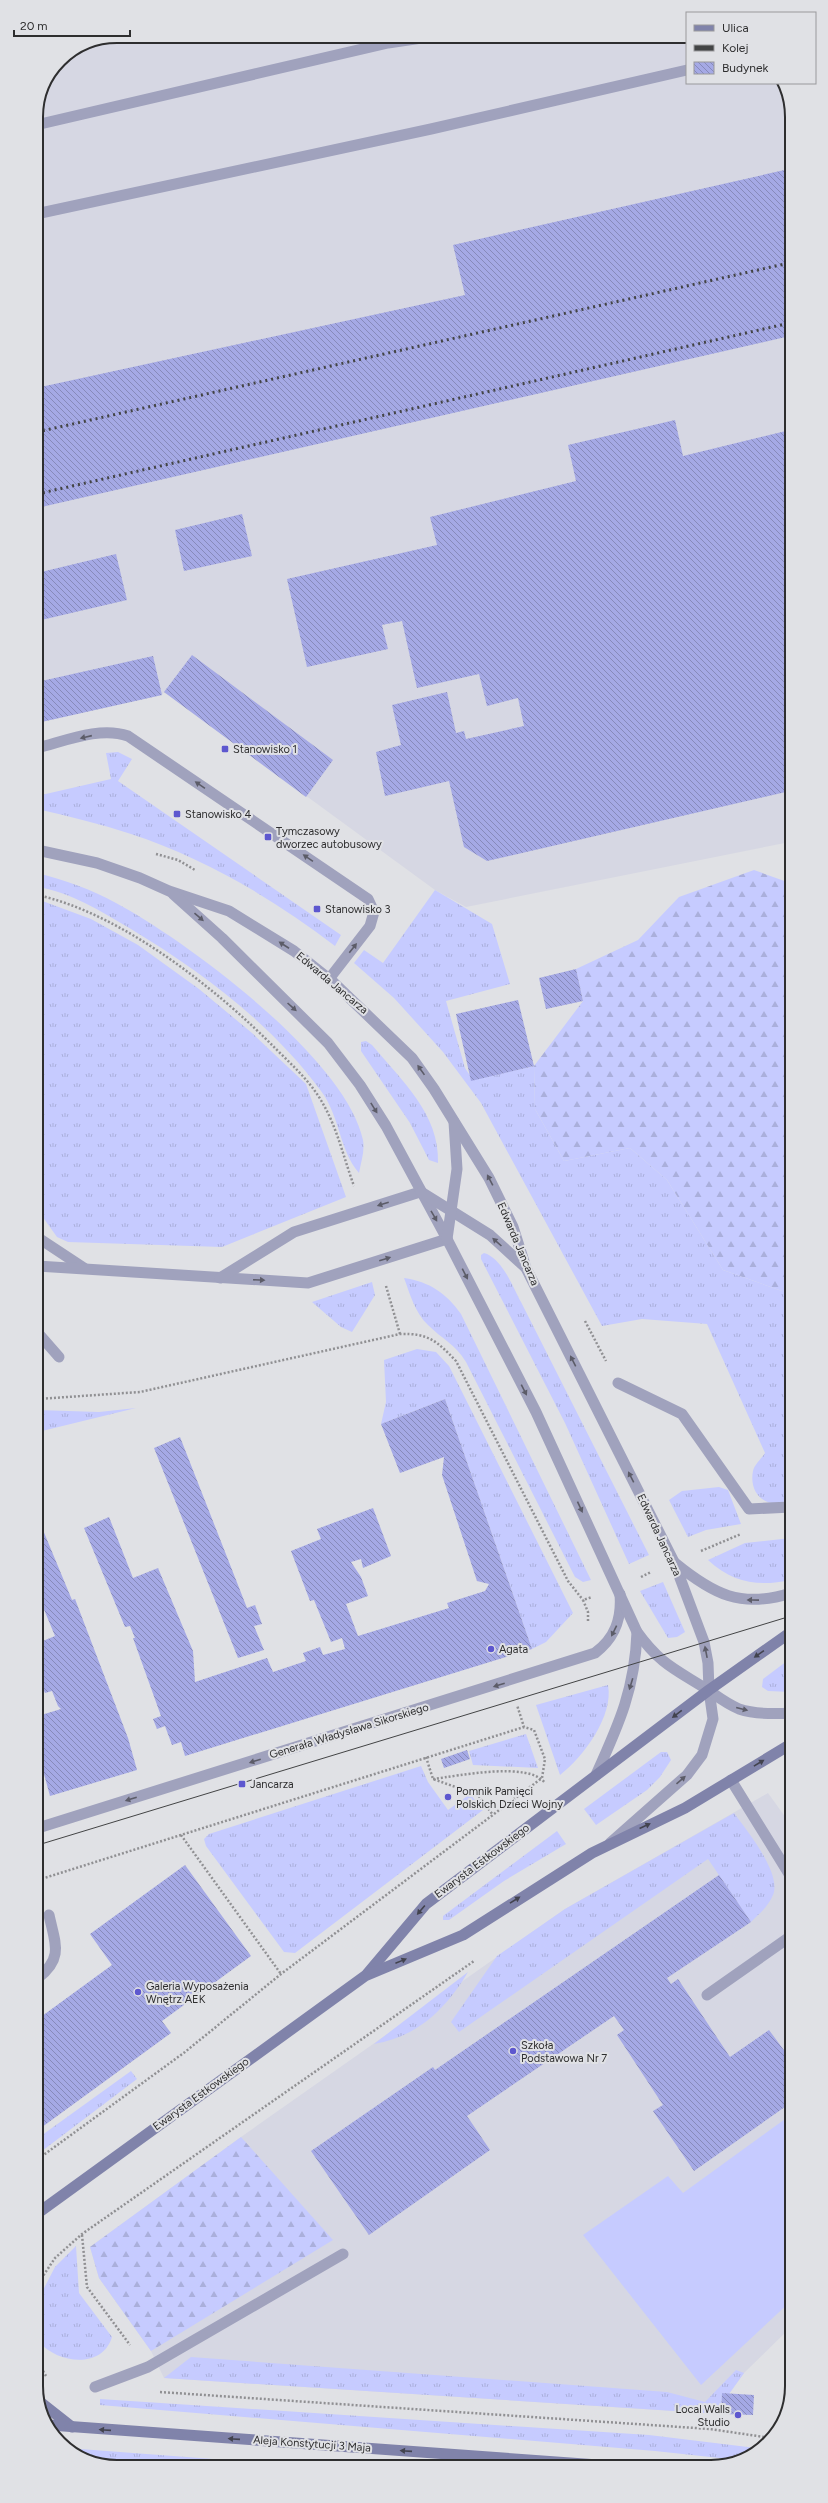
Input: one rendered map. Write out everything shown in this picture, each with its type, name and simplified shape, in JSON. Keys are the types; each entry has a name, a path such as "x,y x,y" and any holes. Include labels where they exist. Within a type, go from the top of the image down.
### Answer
{"main road":[{"path":"709,1690 785,1636"},
{"name":"Ewarysta Estkowskiego","path":"365,1976 426,1904 709,1690"},
{"path":"610,1843 685,1808 785,1748"},
{"name":"Ewarysta Estkowskiego","path":"43,2209 365,1976 463,1936 511,1903 610,1843"},
{"path":"47,2407 72,2427"},
{"name":"Aleja Konstytucji 3 Maja","path":"55,2425 529,2460"}],"street":[{"path":"43,123 388,43"},
{"path":"43,212 431,129 686,70"},
{"path":"43,747 104,733 116,732 128,736 368,899 374,912 370,926 329,978"},
{"name":"Edwarda Jancarza","path":"43,851 98,863 140,878 169,891 229,912 294,950 329,978 412,1058 454,1120 489,1178 513,1227 526,1268 674,1562 704,1642 708,1663 709,1690 713,1719 702,1755 687,1775 610,1843"},
{"name":"Edwarda Jancarza","path":"169,891 222,938 328,1043 360,1085 386,1126 420,1192 447,1239 536,1412 637,1632 655,1656 671,1669 709,1690 725,1703 741,1710 785,1713"},
{"path":"43,1266 308,1283 447,1239 453,1211 457,1169 454,1120"},
{"path":"220,1278 294,1232 420,1192 490,1235 526,1268"},
{"path":"43,1241 84,1268"},
{"path":"43,1338 59,1356"},
{"path":"618,1383 682,1414 749,1509 785,1507"},
{"path":"674,1562 700,1584 736,1599 754,1601 785,1594"},
{"name":"Generała Władysława Sikorskiego","path":"43,1826 586,1656 602,1648 614,1633 618,1623 618,1590"},
{"path":"596,1775 620,1722 634,1676 637,1632"},
{"path":"732,1780 785,1867"},
{"path":"43,1974 51,1968 57,1948 49,1915"},
{"path":"707,1995 785,1941"},
{"path":"95,2387 148,2367 343,2254"}],"path":[{"path":"43,897 82,909 107,921 174,962 244,1016 304,1076 322,1102 362,1210"},
{"path":"379,1260 400,1334"},
{"path":"43,1399 140,1392 400,1334 419,1334 443,1347 456,1361 568,1581 583,1600 588,1612 588,1623"},
{"path":"583,1600 618,1590 674,1562 748,1533"},
{"path":"510,1681 524,1727"},
{"path":"43,1878 524,1727 534,1730 545,1759 542,1778 281,1974 185,2052 43,2155"},
{"path":"426,1757 433,1779"},
{"path":"433,1779 494,1771 531,1773 542,1778 559,1802"},
{"path":"433,1779 478,1796 493,1815"},
{"path":"181,1835 281,1974"},
{"path":"43,2276 55,2258 82,2234 476,1960"},
{"path":"82,2234 87,2287 166,2392"},
{"path":"43,2371 48,2379"},
{"path":"158,2392 591,2420 710,2429 765,2437"}],"shaded area":[{"path":"112,43 686,43 686,84 777,84 781,93 785,117 785,843 466,907 435,890 164,692 162,695 43,722 43,117 44,103 47,93 53,80 68,61 93,47"},
{"path":"768,1793 785,1817 785,2333 744,2373 729,2394 722,2393 721,2414 164,2378 151,2351 99,2278 90,2247 241,2137 565,1909"}],"green space":[{"path":"118,752 132,759 118,781 341,935 335,946 263,896 238,881 185,855 119,830 43,810 43,795 111,779 106,753"},
{"path":"754,870 785,881 785,1291 723,1270 667,1180 630,1148 564,1161 535,1109 534,1066 583,1001 576,969 638,940 679,897"},
{"path":"43,875 87,889 116,903 182,945 221,973 260,1005 296,1039 327,1074 350,1108 363,1140 363,1152 359,1173 347,1154 332,1111 321,1091 281,1043 234,1001 184,963 131,929 86,904 62,893 43,888"},
{"path":"435,890 492,924 510,984 446,1001 465,1068 473,1080 534,1066 535,1109 564,1161 630,1148 667,1180 723,1270 785,1291 785,1501 776,1503 768,1502 757,1494 754,1488 752,1480 753,1471 756,1464 765,1453 707,1324 642,1319 602,1326 481,1103 443,1052 394,998 354,963 364,950 383,963"},
{"path":"43,901 91,919 138,945 199,989 252,1033 306,1084 346,1197 222,1247 68,1242 57,1237 43,1217"},
{"path":"366,1041 372,1045 406,1085 426,1113 433,1129 437,1145 438,1163 429,1160 410,1123 361,1051 361,1042"},
{"path":"484,1253 490,1256 502,1267 511,1281 649,1555 629,1564 565,1423 481,1259 481,1255"},
{"path":"404,1278 422,1282 437,1290 449,1300 461,1314 591,1580 583,1582 575,1577 466,1362 453,1346 423,1320 413,1303"},
{"path":"372,1282 375,1295 352,1332 341,1327 312,1302"},
{"path":"417,1349 436,1352 449,1366 573,1613 546,1642 532,1649 445,1399 381,1424 386,1402 384,1360"},
{"path":"136,1408 43,1431 43,1410 99,1412"},
{"path":"719,1487 728,1490 741,1524 706,1530 688,1537 669,1500 682,1491"},
{"path":"785,1539 785,1581 757,1583 746,1581 727,1574 708,1560 745,1543"},
{"path":"663,1582 685,1632 677,1637 668,1638 640,1591"},
{"path":"785,1662 785,1692 768,1691 762,1687 763,1679"},
{"path":"608,1685 609,1697 602,1722 587,1747 560,1775 536,1705"},
{"path":"526,1734 538,1768 473,1765 469,1751"},
{"path":"661,1752 667,1752 671,1760 660,1777 647,1790 596,1825 584,1809"},
{"path":"421,1766 428,1782 448,1810 470,1794 483,1810 295,1953 284,1952 206,1846 204,1839 209,1834"},
{"path":"734,1813 762,1852 773,1875 773,1895 769,1903 751,1922 708,1859 459,2032 451,2022 497,1956 565,1909"},
{"path":"557,1831 566,1844 504,1881 449,1920 443,1920 443,1916"},
{"path":"468,1972 450,1998 429,2019 404,2035 374,2044"},
{"path":"131,2071 137,2079 43,2150 43,2134"},
{"path":"785,2119 785,2307 701,2385 583,2235 668,2176 683,2193"},
{"path":"241,2137 333,2240 151,2351 99,2278 90,2247"},
{"path":"76,2246 79,2293 112,2337 107,2348 99,2355 89,2359 78,2360 57,2355 43,2346 43,2290 55,2267"},
{"path":"191,2357 667,2392 705,2402 736,2370 744,2373 729,2394 722,2393 721,2414 164,2378"},
{"path":"100,2399 649,2435 751,2447 739,2454 723,2458 655,2451 100,2405"},
{"path":"78,2449 227,2460 112,2460 93,2456"}],"building":[{"path":"785,170 785,337 43,507 43,386 465,295 453,245"},
{"path":"675,420 683,456 785,431 785,792 487,861 464,847 449,781 385,796 376,752 401,745 392,705 447,692 456,733 464,731 466,739 524,726 518,698 487,706 479,674 417,688 402,621 382,625 388,649 307,667 287,579 437,545 430,517 576,481 568,445"},
{"path":"242,514 252,556 184,571 175,530"},
{"path":"116,554 127,600 43,620 43,572"},
{"path":"192,655 333,760 306,797 164,692"},
{"path":"153,656 162,695 43,722 43,681"},
{"path":"576,969 583,1001 546,1009 539,978"},
{"path":"518,1000 534,1066 471,1081 456,1014"},
{"path":"445,1399 532,1649 185,1756 181,1742 172,1745 165,1726 157,1729 153,1719 161,1716 133,1638 135,1638 130,1626 125,1627 84,1528 109,1517 133,1578 158,1568 193,1651 195,1682 267,1658 273,1672 306,1661 303,1653 320,1647 323,1655 345,1649 342,1638 331,1642 314,1600 310,1601 291,1551 321,1539 317,1529 373,1508 391,1556 363,1568 361,1559 351,1562 361,1577 368,1596 346,1604 358,1636 449,1608 447,1603 485,1591 489,1584 477,1581 442,1475 444,1457 400,1473 381,1424"},
{"path":"180,1437 247,1608 255,1605 262,1624 254,1626 264,1650 238,1658 154,1448"},
{"path":"43,1530 72,1600 75,1599 128,1738 137,1770 50,1796 43,1770 43,1714 61,1709 58,1706 52,1691 45,1693 43,1688 43,1641 55,1636 43,1607"},
{"path":"467,1750 470,1759 444,1768 441,1759"},
{"name":"Galeria Wyposażenia Wnętrz AEK","path":"185,1865 251,1956 162,2021 171,2033 43,2126 43,2015 112,1965 90,1934"},
{"name":"Szkoła Podstawowa Nr 7","path":"719,1875 751,1922 667,1978 671,1984 678,1979 730,2057 769,2030 785,2052 785,2107 694,2171 653,2111 663,2105 617,2035 624,2030 614,2016 467,2116 490,2150 369,2235 311,2151 433,2067 435,2070"},
{"path":"722,2393 754,2395 753,2415 721,2414"}],"tram line":[{"path":"43,1843 785,1618"}],"railway":[{"path":"43,431 785,264"},
{"path":"43,493 785,324"}],"place":[{"name":"Stanowisko 1","path":"225,749"},
{"name":"Stanowisko 4","path":"177,814"},
{"name":"Tymczasowy dworzec autobusowy","path":"268,837"},
{"name":"Stanowisko 3","path":"317,909"},
{"name":"Agata","path":"491,1649"},
{"name":"Jancarza","path":"242,1784"},
{"name":"Pomnik Pamięci Polskich Dzieci Wojny","path":"448,1797"},
{"name":"Galeria Wyposażenia Wnętrz AEK","path":"138,1992"},
{"name":"Szkoła Podstawowa Nr 7","path":"513,2051"},
{"name":"Local Walls Studio","path":"738,2415"}]}
